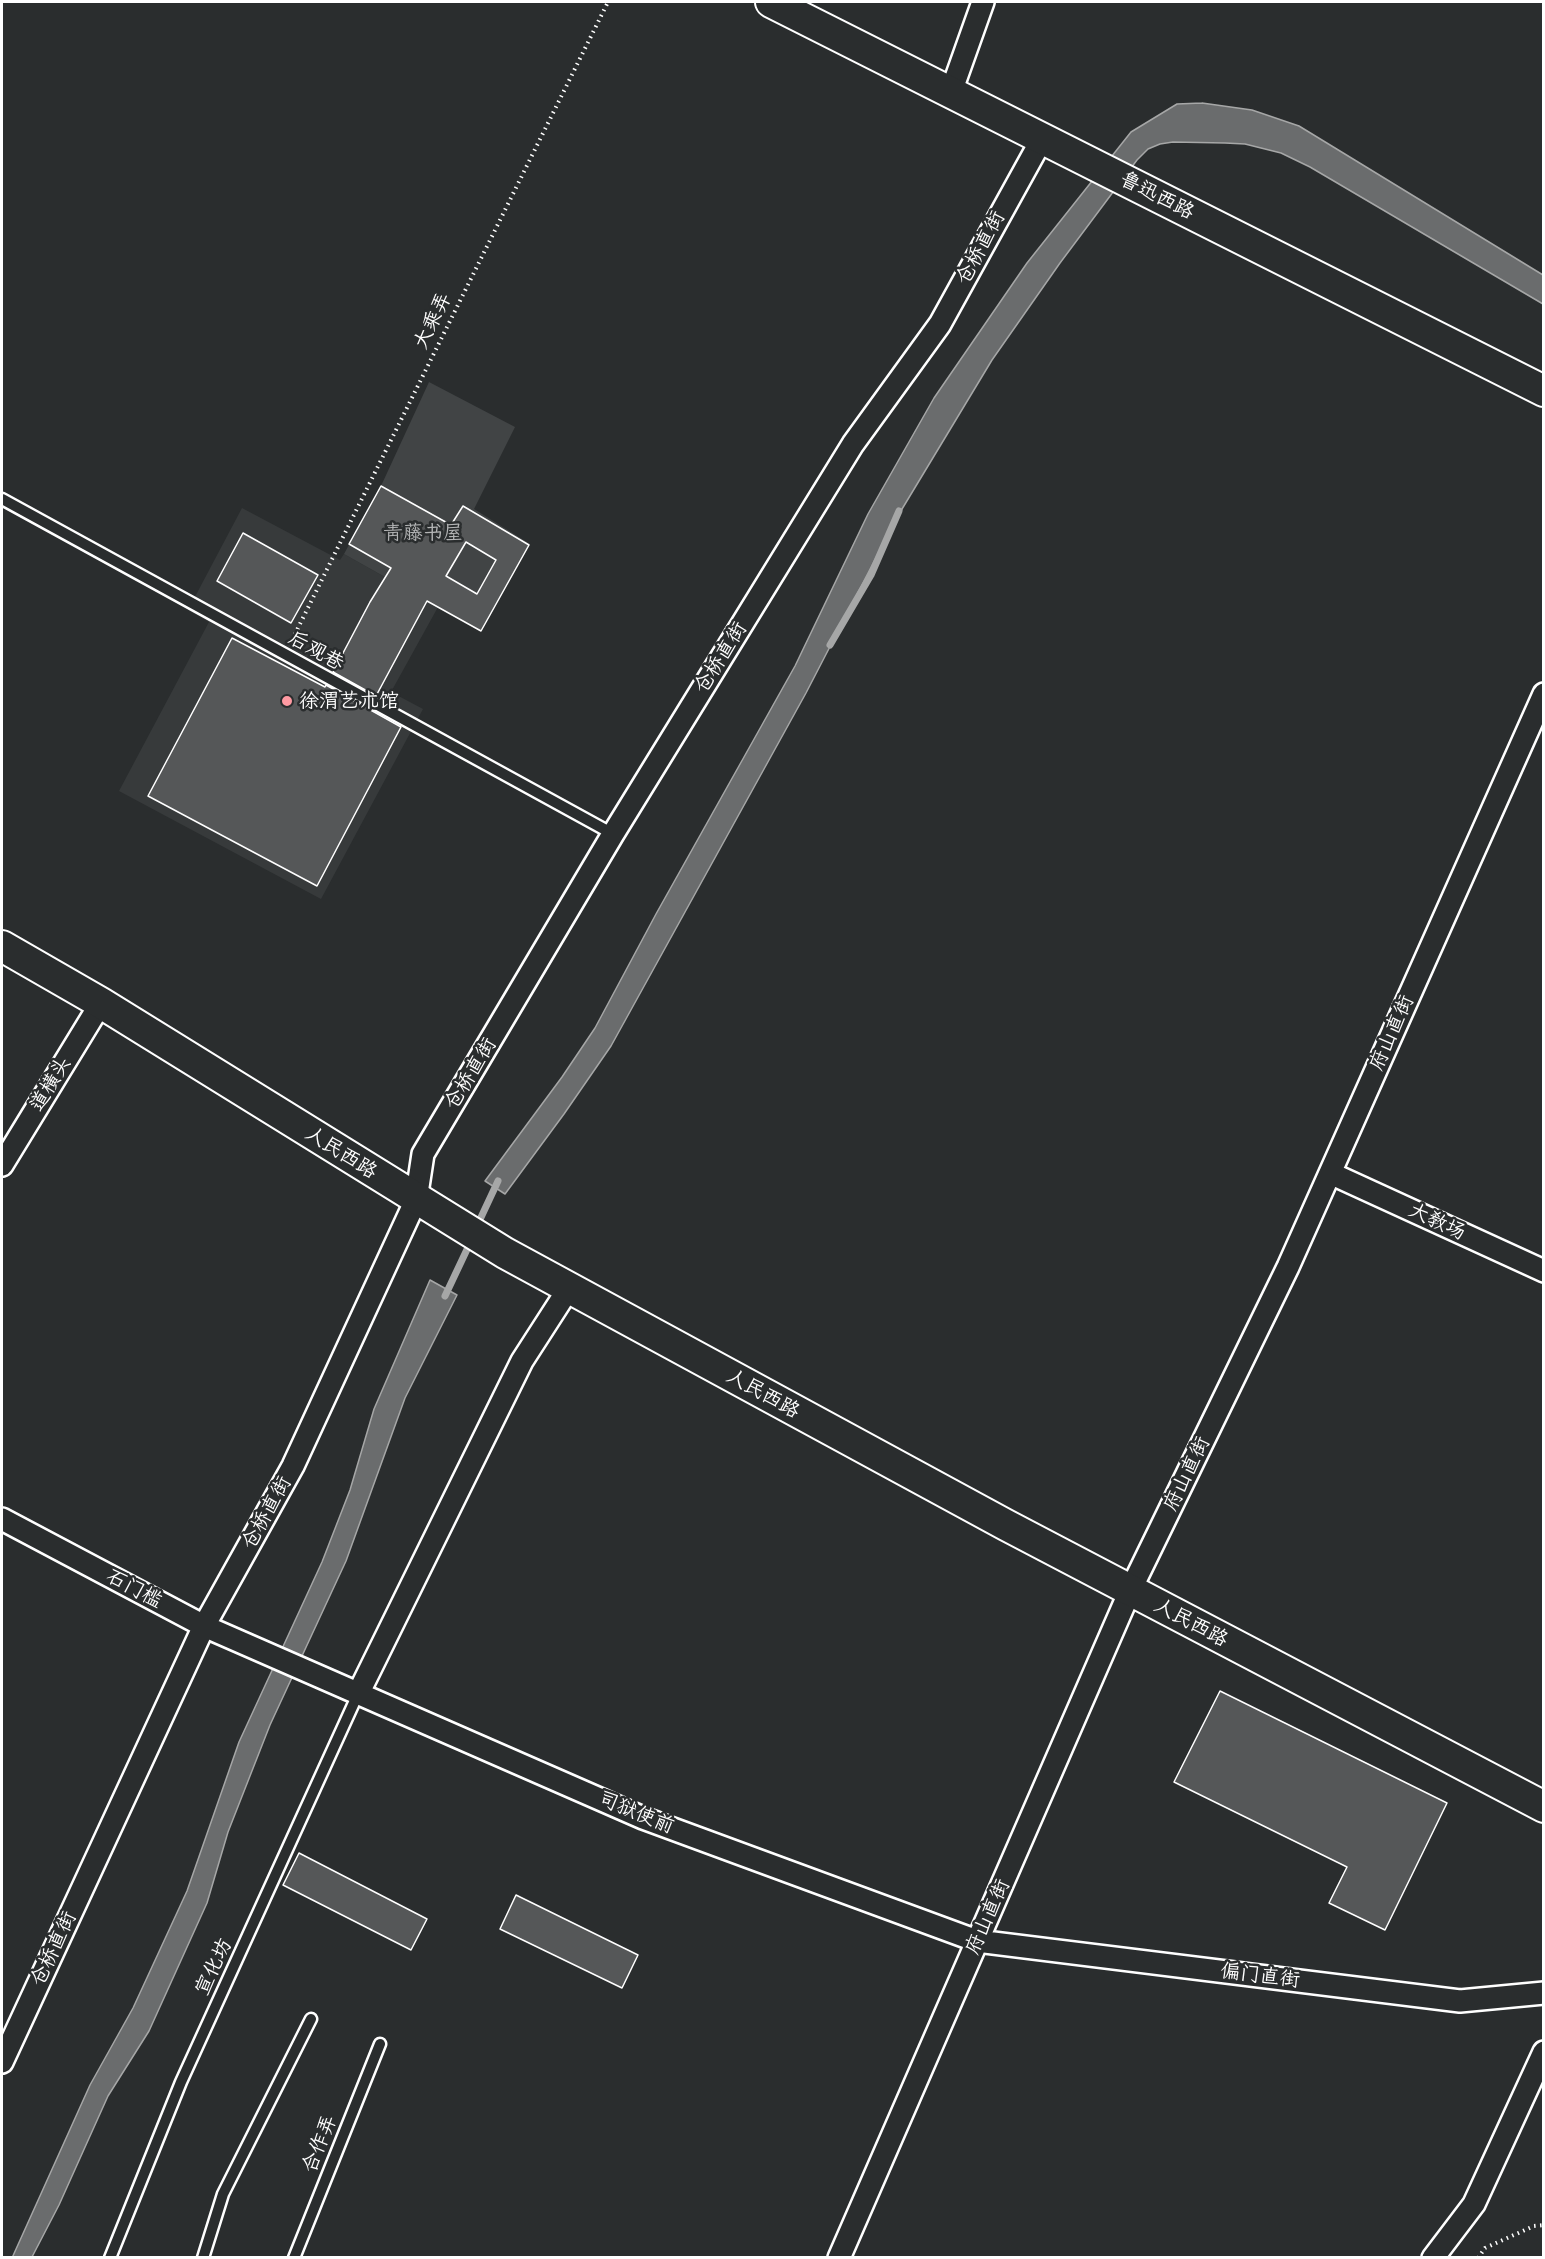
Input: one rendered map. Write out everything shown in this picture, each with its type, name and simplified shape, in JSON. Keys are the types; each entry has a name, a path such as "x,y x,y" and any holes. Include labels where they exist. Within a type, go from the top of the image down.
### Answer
{"main road":[{"name":"鲁迅西路","path":"771,2 1544,391"},
{"name":"人民西路","path":"2,946 101,1003 456,1225 505,1253 1130,1591 1544,1807"}],"street":[{"path":"951,92 983,2"},
{"name":"仓桥直街","path":"2,2062 204,1626 293,1466 416,1200 423,1154 613,834 853,444 940,324 1042,139"},
{"name":"府山直街","path":"839,2258 1130,1591 1288,1266 1544,694"},
{"name":"道横头","path":"2,1165 101,1003"},
{"name":"大教场","path":"1330,1173 1544,1271"},
{"path":"358,1694 522,1361 569,1288"},
{"name":"石门槛","path":"2,1519 204,1626 302,1669"},
{"name":"司狱使前","path":"302,1669 643,1818 977,1941"},
{"name":"偏门直街","path":"977,1941 1460,2001 1544,1993"},
{"path":"1433,2258 1474,2204 1544,2052"}],"lane":[{"name":"后观巷","path":"2,499 613,834"},
{"name":"宣化坊","path":"110,2258 181,2082 358,1694"},
{"path":"203,2258 223,2194 311,2019"},
{"name":"合作弄","path":"294,2258 380,2044"}],"path":[{"name":"大乘弄","path":"285,654 608,2"},
{"path":"1478,2258 1485,2248 1534,2226 1544,2225"}],"shaded area":[{"path":"1202,103 1252,110 1299,126 1543,275 1543,304 1310,167 1281,153 1245,144 1225,143 1173,142 1148,149 1137,160 1060,263 992,360 896,519 806,693 611,1046 505,1194 485,1181 562,1077 595,1028 795,666 868,514 934,398 1027,263 1131,132 1177,104"},
{"name":"徐渭艺术馆","path":"242,508 340,560 344,554 438,607 391,692 423,709 321,899 119,791 209,622 188,610"},
{"path":"430,1280 457,1295 405,1398 346,1561 270,1725 228,1832 207,1903 149,2031 108,2096 59,2205 32,2257 12,2258 90,2085 133,2008 187,1891 239,1742 322,1562 350,1490 374,1409"}],"green space":[{"name":"青藤书屋","path":"429,382 515,427 474,509 530,544 481,631 344,554 381,486"}],"building":[{"path":"381,486 451,525 463,506 529,545 481,631 427,601 376,696 333,672 391,568 349,544","holes":["466,542 496,560 477,594 446,576"]},
{"path":"243,533 318,575 291,623 217,581"},
{"path":"232,638 325,687 326,685 401,727 317,886 148,796"},
{"path":"1220,1691 1447,1803 1385,1930 1329,1903 1347,1867 1174,1782"},
{"path":"299,1853 427,1919 411,1950 283,1885"},
{"path":"516,1895 638,1955 622,1988 500,1929"}],"waterway":[{"path":"830,645 871,575 899,511"},
{"path":"476,1228 498,1181"},
{"path":"445,1296 471,1241"}],"place":[{"name":"徐渭艺术馆","path":"287,701"}]}
